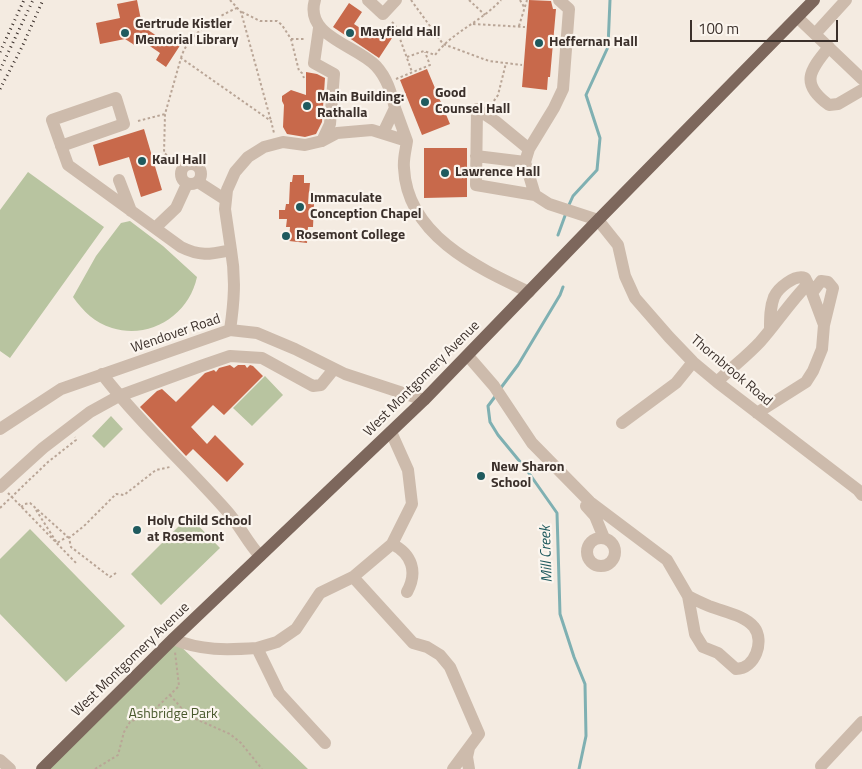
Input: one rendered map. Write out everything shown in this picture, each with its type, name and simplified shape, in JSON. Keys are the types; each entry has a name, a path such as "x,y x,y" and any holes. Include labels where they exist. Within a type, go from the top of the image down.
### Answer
{"main road":[{"name":"West Montgomery Avenue","path":"42,769 173,638 424,400 598,220 798,18 812,1"}],"street":[{"path":"315,0 313,11 318,33 314,63 334,74 330,124 322,141"},
{"path":"368,0 383,14 396,0"},
{"path":"535,195 525,162 529,149 554,108 563,89 569,9 559,0"},
{"path":"815,34 846,0"},
{"path":"798,18 862,79"},
{"path":"318,33 326,34 357,52 376,66 387,83 407,141 404,167 408,193 419,216 454,251 490,274 529,292"},
{"path":"828,47 814,64 810,82 812,91 829,105 838,104 862,90"},
{"path":"61,146 124,124 116,98 52,120 61,146 68,165 181,247 194,254 208,254 231,250"},
{"path":"383,133 395,108"},
{"path":"529,149 477,110 476,185 535,195 549,204 598,220"},
{"path":"230,330 234,302 235,270 225,209 228,190 235,172 248,157 264,147 277,143 305,145 322,141 337,133 372,130 407,141"},
{"path":"476,156 525,162"},
{"path":"183,168 181,179 226,200"},
{"path":"119,180 131,211"},
{"path":"155,228 176,208 193,183"},
{"name":"Thornbrook Road","path":"598,220 618,245 625,276 635,298 693,362 757,413 861,490"},
{"path":"757,413 806,382 822,349 824,325"},
{"path":"717,382 760,342 770,329"},
{"name":"Wendover Road","path":"0,429 61,388 230,330 258,333 295,348 334,369 424,400"},
{"path":"1,487 42,448 90,412 119,396 230,356 262,358 313,386 321,385 334,369"},
{"path":"465,359 476,378 500,400 525,445 595,516 604,538"},
{"path":"465,359 494,386 532,443 590,502 667,560 688,596 695,634 703,647 718,653 736,668 747,666 760,644 759,634 754,627 746,619 688,596"},
{"path":"622,423 676,383 693,362"},
{"path":"102,374 119,396 228,511 260,556"},
{"path":"173,638 190,646 224,650 257,648 277,642 296,629 320,593 353,577 392,544 412,504 408,470 391,432"},
{"path":"392,544 400,548 412,564 413,574 407,592"},
{"path":"353,577 413,642 428,647 440,655 450,667 479,734 453,769"},
{"path":"257,648 279,693 325,743"},
{"path":"821,766 862,722"},
{"path":"469,748 467,757 469,769"},
{"path":"0,760 10,769"}],"path":[{"path":"230,0 241,12 260,21 277,21 282,25 291,40 299,71 304,78"},
{"path":"411,0 443,44 489,62 522,65"},
{"path":"469,0 485,15"},
{"path":"407,57 424,51 436,55 443,44 474,24 501,0"},
{"path":"520,0 524,7"},
{"path":"519,27 527,0"},
{"path":"183,168 164,152 166,114 183,51 213,19 237,8"},
{"path":"241,12 277,143"},
{"path":"383,14 395,25 412,72"},
{"path":"474,24 525,27"},
{"path":"291,40 318,33"},
{"path":"387,83 430,65 424,51"},
{"path":"181,58 271,121"},
{"path":"484,114 498,95 506,63"},
{"path":"138,121 166,114"},
{"path":"0,508 48,462 76,440 72,433"},
{"path":"57,543 84,526 116,494 124,495 156,470 169,466 176,472 184,465"},
{"path":"1,487 77,564"},
{"path":"21,507 25,504 30,504 68,537 71,547 78,554 110,577 116,573"},
{"path":"36,510 57,543"},
{"path":"95,769 118,755 124,732 130,722 153,712 179,686 173,638"},
{"path":"170,695 184,711 196,719 230,734 246,748 262,769"}],"green space":[{"path":"28,172 104,227 10,358 0,351 0,210"},
{"path":"130,221 163,246 197,277 193,291 177,313 153,327 126,331 112,328 95,320 85,312 73,297 96,256 121,223"},
{"path":"265,376 283,395 252,426 233,408"},
{"path":"111,416 123,429 104,448 92,436"},
{"path":"189,516 220,548 161,605 131,574"},
{"path":"30,529 125,626 66,682 0,614 0,559"},
{"name":"Ashbridge Park","path":"173,639 308,769 42,769"}],"building":[{"name":"Gertrude Kistler Memorial Library","path":"137,0 141,20 150,26 148,30 166,42 170,36 181,44 166,67 156,60 160,53 141,40 136,46 125,39 100,44 96,23 120,18 117,4"},
{"name":"Heffernan Hall","path":"529,0 551,1 553,9 556,9 550,77 548,77 547,90 522,87"},
{"name":"Mayfield Hall","path":"349,3 362,12 354,24 375,38 383,27 394,35 379,58 333,27"},
{"name":"Good Counsel Hall","path":"427,69 450,124 422,135 400,80"},
{"name":"Main Building: Rathalla","path":"306,72 325,78 322,122 316,134 305,137 287,134 283,127 284,105 282,96 291,90 306,95"},
{"name":"Kaul Hall","path":"144,129 162,190 141,197 129,157 99,166 93,145"},
{"name":"Lawrence Hall","path":"424,148 467,148 467,197 424,198"},
{"name":"Immaculate Conception Chapel","path":"293,175 304,175 304,183 310,183 308,204 314,204 313,227 308,227 307,243 289,241 290,227 286,227 287,219 279,219 279,210 285,210 286,204 289,204 290,182 292,182"},
{"name":"Holy Child School at Rosemont","path":"230,365 234,368 238,365 245,365 247,368 250,365 253,366 263,376 224,415 213,405 191,427 207,444 215,435 244,464 227,482 193,449 186,456 140,407 157,391 162,389 176,402 205,373 214,370 216,372 219,368"}],"waterway":[{"name":"Mill Creek","path":"568,207 573,196 597,170 600,138 586,95 608,47 610,0"},
{"name":"Mill Creek","path":"558,235 566,213"},
{"name":"Mill Creek","path":"500,389 518,365 563,287"},
{"name":"Mill Creek","path":"497,394 488,406 490,422 557,513 560,614 585,684 586,736 579,769"}],"railway":[{"path":"0,52 24,0"},
{"path":"0,70 33,0"},
{"path":"0,89 22,47 43,0"}],"place":[{"name":"Gertrude Kistler Memorial Library","path":"125,33"},
{"name":"Mayfield Hall","path":"350,33"},
{"name":"Heffernan Hall","path":"539,43"},
{"name":"Good Counsel Hall","path":"425,102"},
{"name":"Main Building: Rathalla","path":"307,106"},
{"name":"Kaul Hall","path":"142,161"},
{"name":"Lawrence Hall","path":"445,173"},
{"name":"Immaculate Conception Chapel","path":"300,207"},
{"name":"Rosemont College","path":"286,236"},
{"name":"New Sharon School","path":"481,476"},
{"name":"Holy Child School at Rosemont","path":"137,530"}]}
